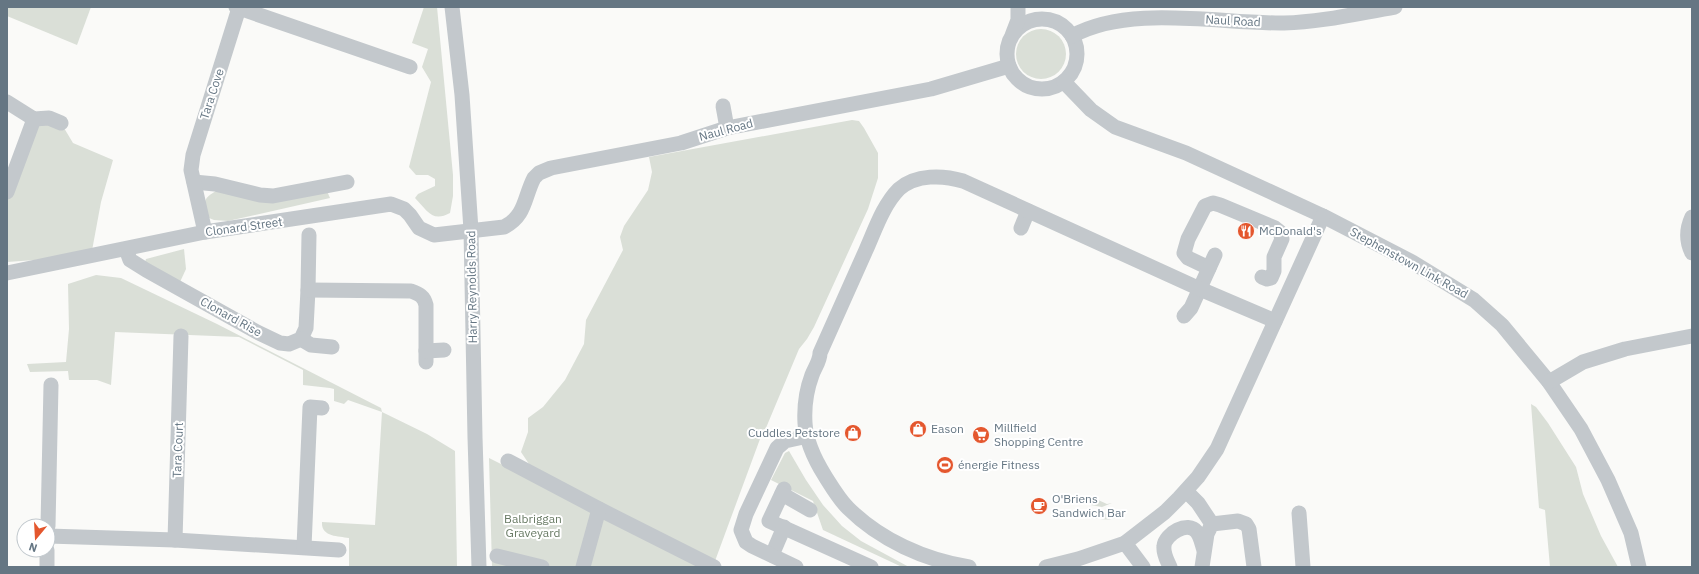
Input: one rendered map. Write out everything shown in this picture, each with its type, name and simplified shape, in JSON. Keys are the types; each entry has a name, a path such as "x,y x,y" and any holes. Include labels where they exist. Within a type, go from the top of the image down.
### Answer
{"street":[{"name":"Tara Cove","path":"205,232 191,170 193,155 238,7 410,67"},
{"name":"Harry Reynolds Road","path":"452,7 462,95 472,230 475,437 479,567"},
{"path":"1018,7 1018,20 1008,46 1007,56 1009,66 1013,74 1028,86 1037,89 1056,87 1064,82 1074,69 1077,61 1077,52 1072,36 1061,24 1045,19 1035,13 1032,7"},
{"name":"Naul Road","path":"1072,36 1085,29 1128,20 1157,18 1285,23 1319,20 1395,7"},
{"path":"1012,36 1026,23 1045,19"},
{"name":"Naul Road","path":"472,230 504,227 513,222 519,216 534,178 545,170 681,143 727,128 931,89 1009,66"},
{"name":"Stephenstown Link Road","path":"1064,82 1091,110 1115,127 1186,153 1323,216 1412,262 1474,300 1502,325 1549,382 1581,430 1608,480 1631,533 1639,567"},
{"path":"7,102 34,119 49,118 61,123"},
{"path":"722,106 727,128"},
{"path":"7,192 34,119"},
{"path":"969,567 944,562 913,551 861,520 847,507 833,490 812,453 805,426 805,399 812,375 820,359 820,353 882,215 899,189 919,179 937,176 963,180 1200,289 1275,320"},
{"path":"194,182 215,184 260,195 273,196 347,182"},
{"path":"1184,316 1191,308 1212,262 1188,258 1184,253 1188,239 1205,206 1213,203 1220,204 1280,232 1282,239 1274,257 1271,278 1267,279 1262,277"},
{"name":"Clonard Street","path":"7,273 205,232 391,204 404,209 419,228 426,232 434,234 472,230"},
{"path":"1021,228 1028,211"},
{"path":"1046,567 1059,565 1125,543 1164,512 1186,491 1210,461 1217,449 1323,216"},
{"path":"1692,217 1688,225 1687,243 1692,253"},
{"path":"308,234 306,328 300,339 311,345 332,348"},
{"name":"Clonard Rise","path":"126,249 130,260 146,270 264,335 285,344 296,342 300,339"},
{"path":"308,290 411,291 420,294 425,300 426,305 426,356 444,350"},
{"name":"Tara Court","path":"175,540 174,359 181,336"},
{"path":"1549,382 1583,362 1625,349 1692,336"},
{"path":"48,518 51,385"},
{"path":"304,547 310,407 322,408"},
{"path":"796,567 746,542 741,530 743,522 777,448 785,441 808,436"},
{"path":"508,461 714,567"},
{"path":"1186,491 1198,503 1212,524"},
{"path":"810,510 783,492 769,521 871,567"},
{"path":"583,567 599,509"},
{"path":"1299,513 1303,567"},
{"path":"1212,524 1238,521 1246,524 1249,528 1254,567"},
{"path":"1202,567 1207,534 1212,524"},
{"path":"772,555 784,527"},
{"path":"1170,567 1163,548 1168,537 1176,531 1186,527 1197,532 1204,551"},
{"path":"56,536 175,540 339,550"},
{"path":"1125,543 1143,567"},
{"path":"497,556 542,567"}],"green space":[{"path":"7,7 91,7 77,45 7,16"},
{"path":"424,7 437,7 453,175 453,196 450,213 439,217 430,214 415,198 418,194 435,186 435,179 428,175 416,175 409,167 431,82 422,67 428,49 412,43"},
{"path":"1041,29 1055,33 1062,40 1066,54 1062,68 1055,75 1041,79 1027,75 1020,68 1016,54 1020,40 1027,33"},
{"path":"34,119 61,123 73,143 113,160 101,202 91,256 7,262 7,192"},
{"path":"852,120 859,121 878,153 878,178 868,209 814,327 799,349 760,439 715,561 531,467 521,452 528,432 528,418 543,407 565,380 584,344 586,320 623,250 620,237 624,226 648,190 652,172 649,157"},
{"path":"216,191 327,191 330,198 228,221 209,218 205,202 208,196"},
{"path":"184,249 186,269 180,282 145,262 146,259"},
{"path":"96,275 121,278 217,324 381,408 382,412 348,400 344,404 334,401 334,389 303,385 303,370 239,337 115,332 111,385 97,380 69,380 68,371 30,372 27,364 66,362 69,329 68,284"},
{"path":"1531,404 1536,407 1548,423 1576,467 1583,494 1601,536 1618,567 1550,567 1545,510 1539,508"},
{"path":"382,412 427,434 455,451 457,567 349,567 349,538 331,535 324,531 322,527 322,522 375,525"},
{"path":"789,451 823,505 842,526 861,541 909,567 902,567 823,530 813,501 771,480 785,453"},
{"name":"Balbriggan Graveyard","path":"489,458 706,567 492,567"},
{"path":"1096,499 1107,504 1112,503 1102,507 1085,504"},
{"path":"1100,512 1117,517 1107,520 1088,518"}],"place":[{"name":"McDonald's","path":"1246,231"},
{"name":"Eason","path":"918,429"},
{"name":"Cuddles Petstore","path":"853,433"},
{"name":"Millfield Shopping Centre","path":"981,435"},
{"name":"énergie Fitness","path":"945,465"},
{"name":"O'Briens Sandwich Bar","path":"1039,506"}]}
